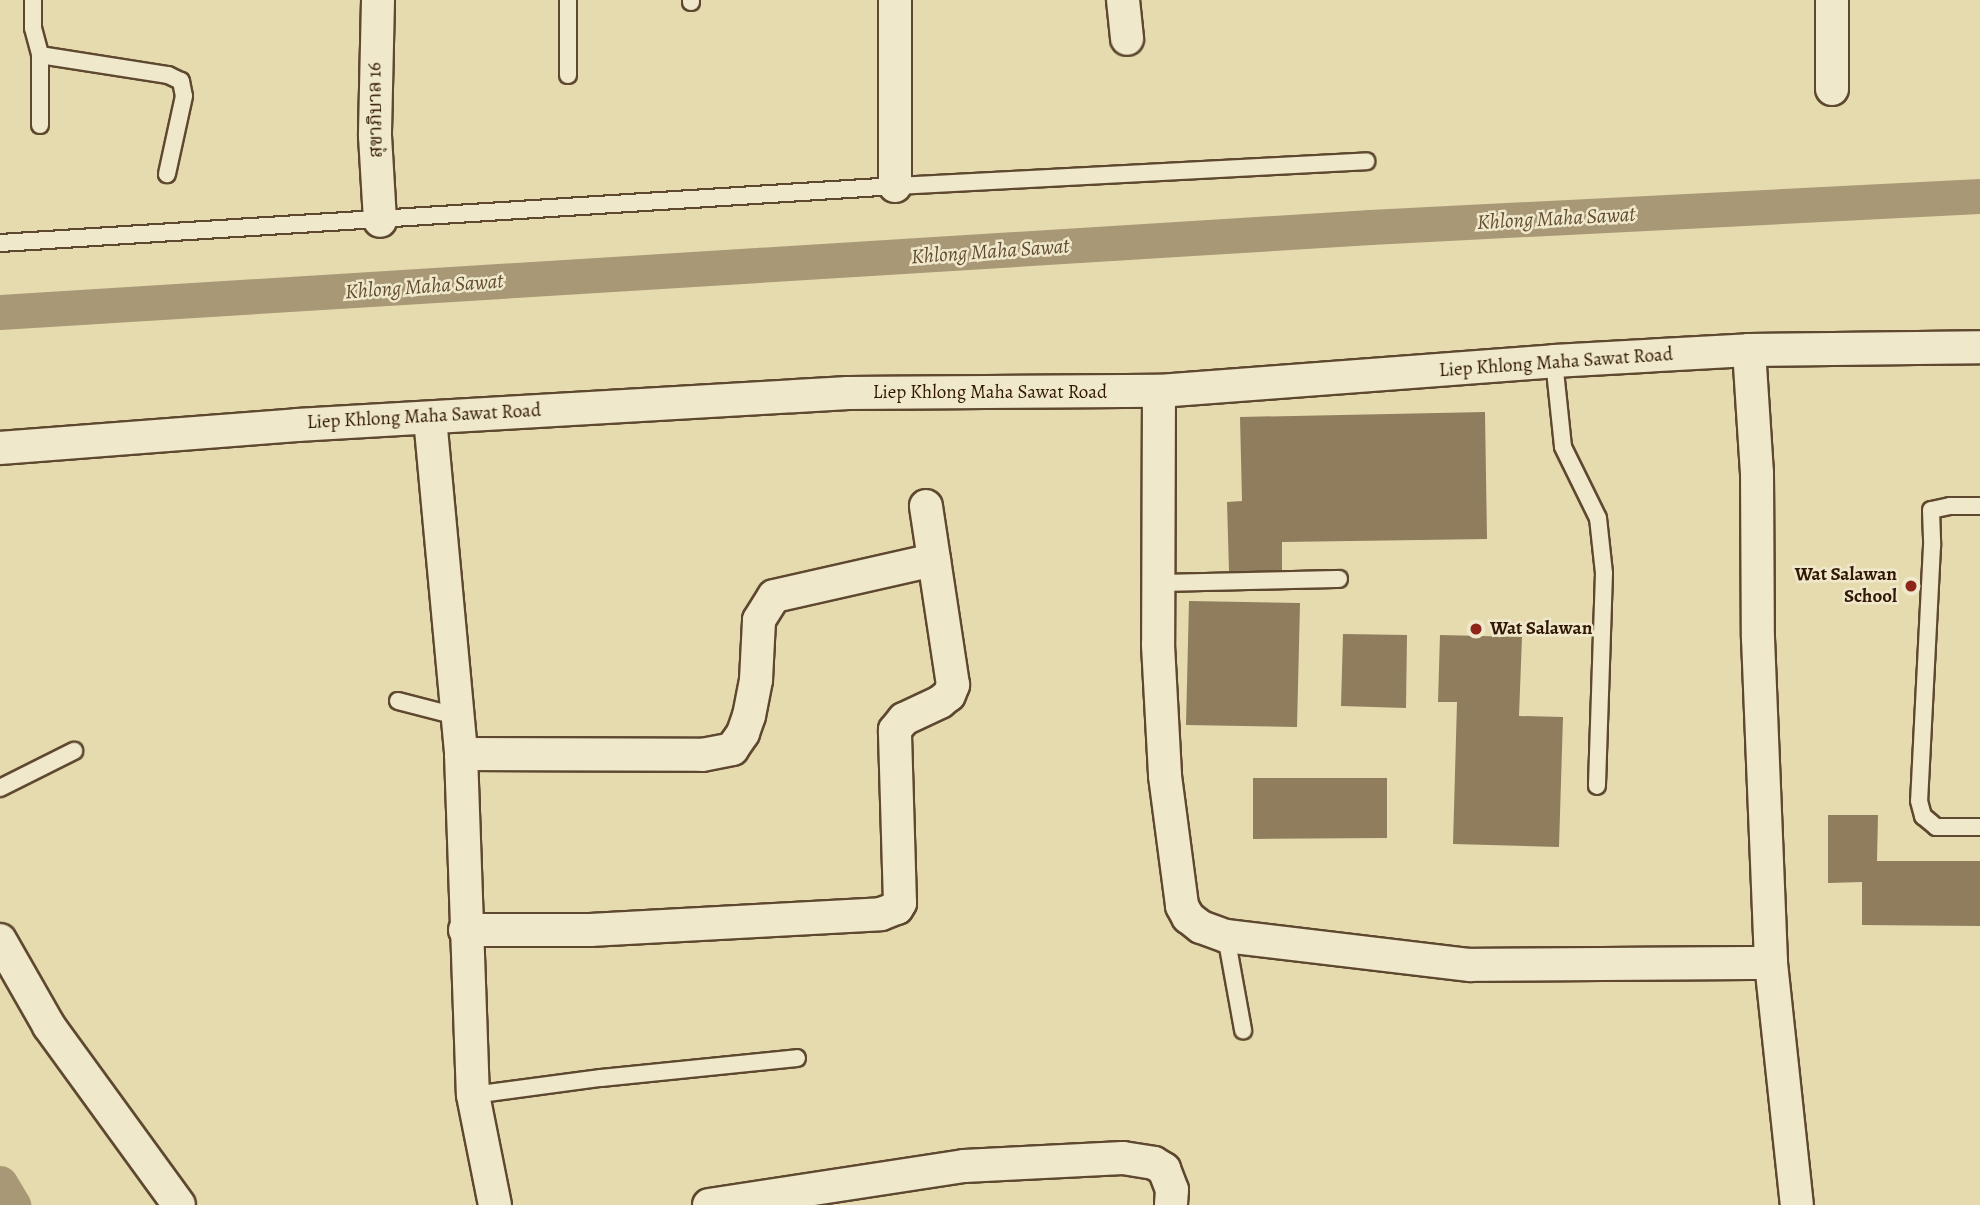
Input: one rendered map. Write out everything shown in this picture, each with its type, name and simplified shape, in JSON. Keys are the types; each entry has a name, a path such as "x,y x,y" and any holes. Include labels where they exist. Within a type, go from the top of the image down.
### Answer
{"street":[{"name":"สุขาภิบาล 16","path":"378,0 375,136 380,221"},
{"path":"895,0 895,186"},
{"path":"1123,0 1127,39"},
{"path":"1832,0 1832,89"},
{"name":"Liep Khlong Maha Sawat Road","path":"0,448 297,425 848,393 1159,391 1554,361 1749,351 1980,347"},
{"path":"1749,351 1757,473 1758,638 1771,963 1797,1205"},
{"path":"1159,391 1158,583 1165,776 1182,906 1188,917 1201,927 1226,936 1470,965 1771,963"},
{"path":"430,418 461,754 465,930 473,1095 495,1205"},
{"path":"465,930 604,929 881,914 897,908 900,903 895,730 904,719 940,702 948,695 953,685 926,506"},
{"path":"461,754 702,755 732,749 743,733 749,716 756,680 759,620 774,596 934,560"},
{"path":"0,940 49,1026 179,1205"},
{"path":"712,1205 964,1166 1123,1158 1154,1163 1164,1169 1172,1190 1171,1205"}],"lane":[{"path":"33,0 33,29 40,55 40,125"},
{"path":"568,0 568,75"},
{"path":"40,55 168,75 181,81 184,96 167,174"},
{"path":"0,243 380,221 895,186 1366,161"},
{"path":"1554,361 1563,447 1598,518 1604,573 1597,786"},
{"path":"1980,506 1951,506 1931,510 1919,801 1923,816 1937,827 1980,827"},
{"path":"1158,583 1339,579"},
{"path":"398,701 456,716"},
{"path":"0,788 74,751"},
{"path":"1226,936 1243,1030"},
{"path":"473,1095 601,1078 797,1058"}],"building":[{"path":"1485,412 1487,539 1282,542 1282,571 1229,571 1227,502 1242,501 1240,417"},
{"path":"1189,601 1300,603 1297,727 1186,725"},
{"path":"1343,634 1407,635 1406,708 1341,706"},
{"path":"1440,635 1522,637 1519,716 1563,717 1559,847 1453,844 1457,702 1438,702"},
{"path":"1253,778 1387,778 1387,838 1253,839"},
{"path":"1828,815 1878,815 1877,861 1980,861 1980,926 1862,925 1862,882 1828,883"}],"waterway":[{"name":"Khlong Maha Sawat","path":"0,312 1370,227 1980,196"},
{"path":"0,1183 13,1205"}],"place":[{"name":"Wat Salawan School","path":"1911,586"},
{"name":"Wat Salawan","path":"1476,629"}]}
